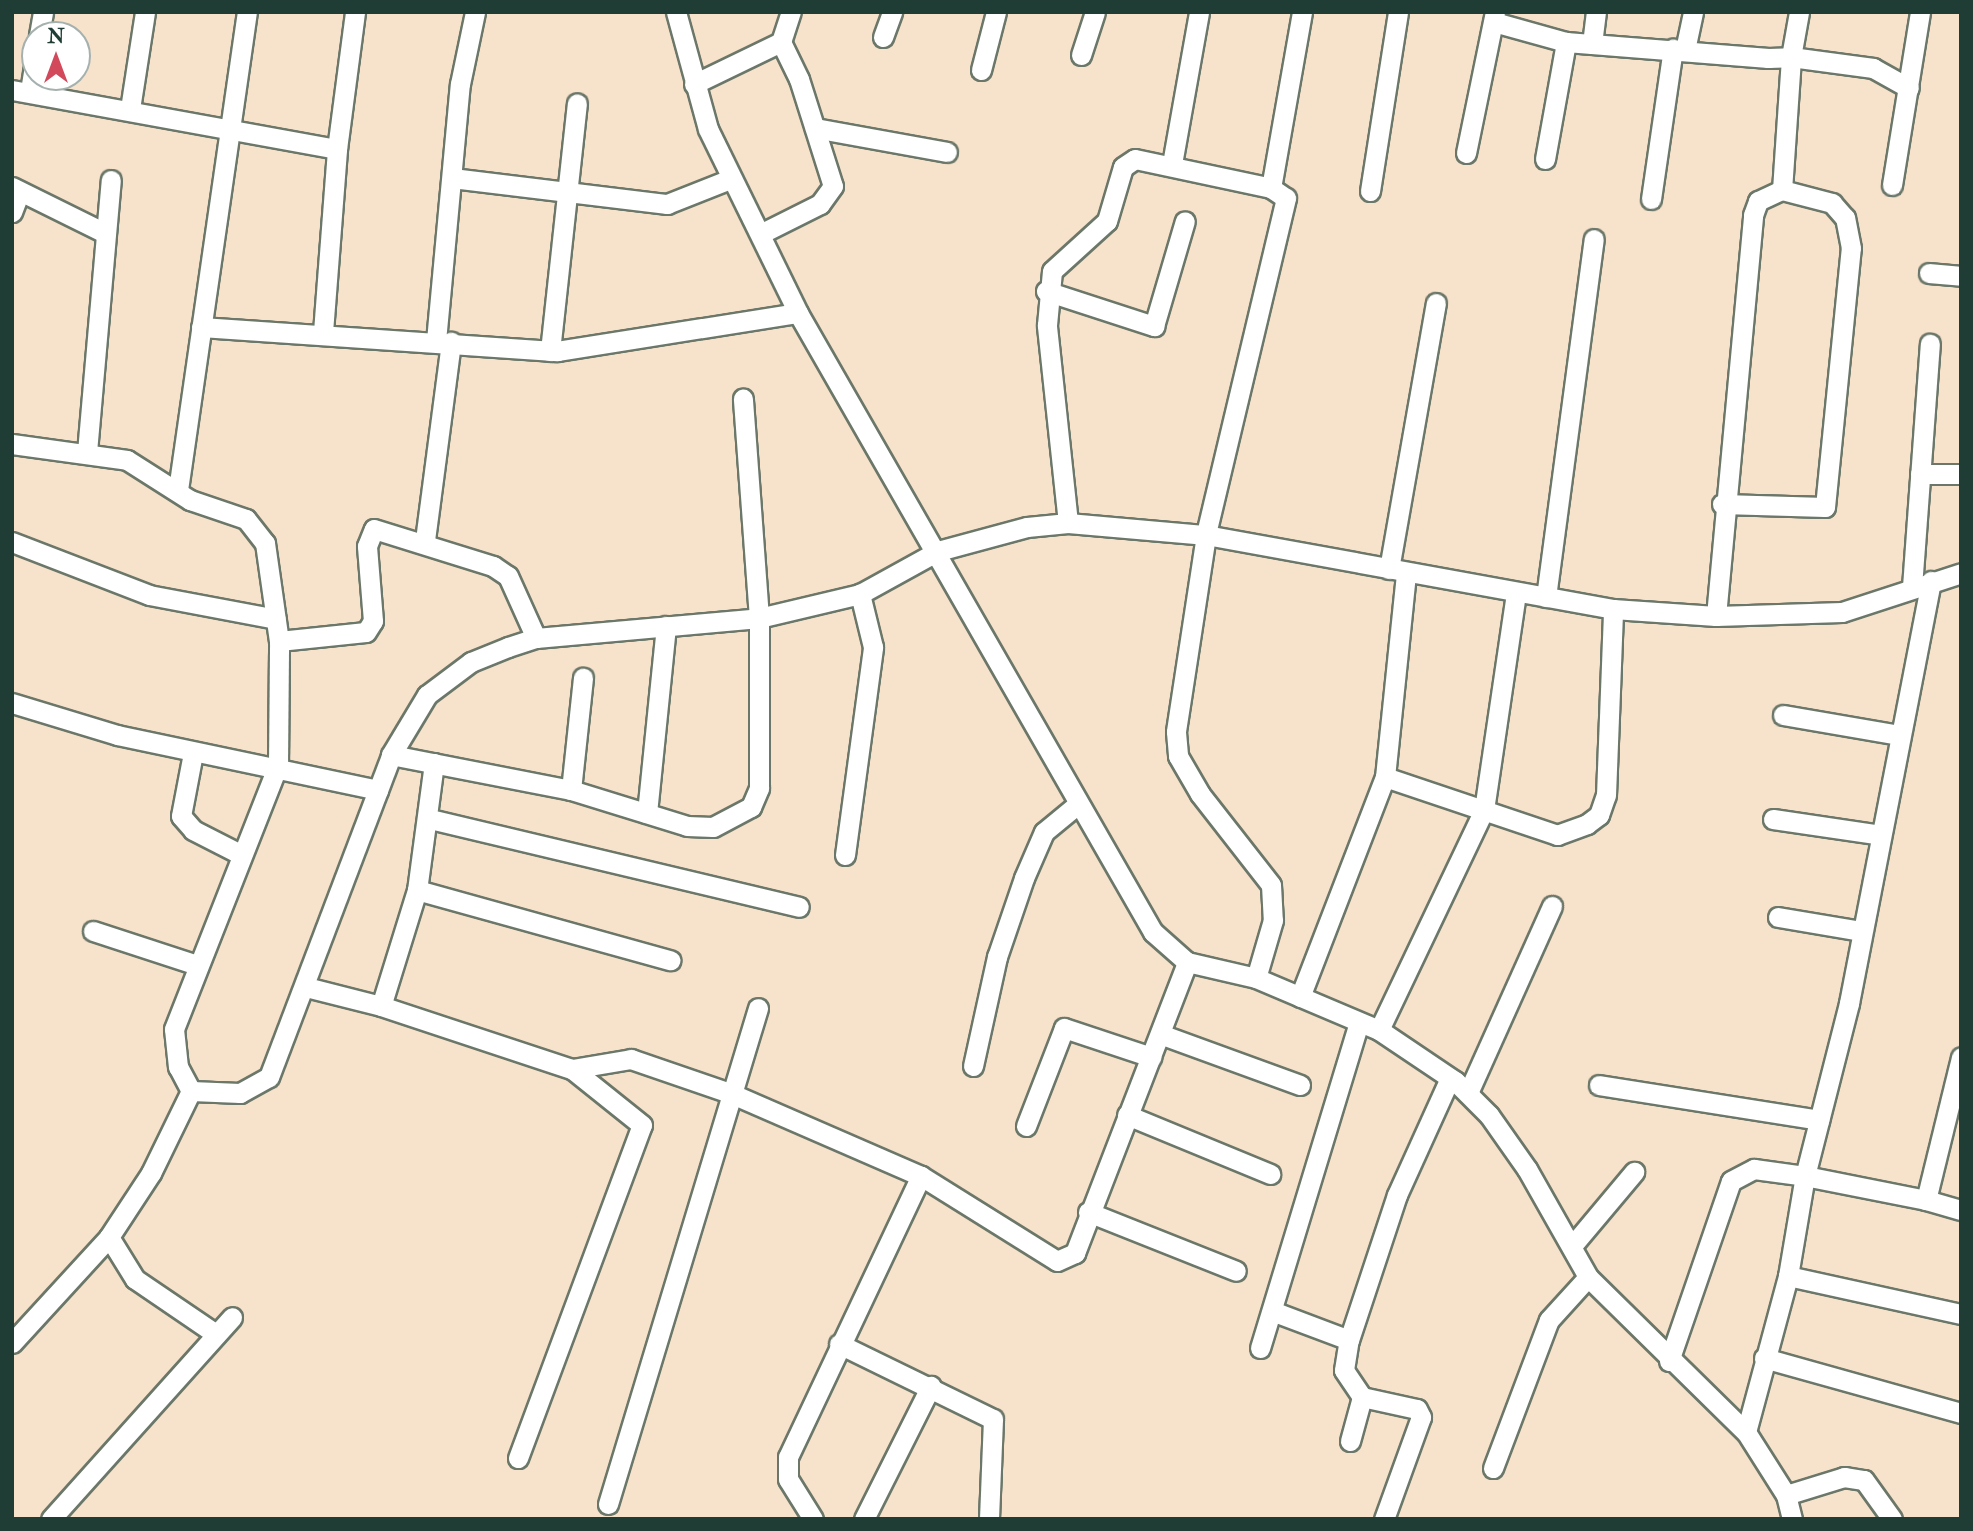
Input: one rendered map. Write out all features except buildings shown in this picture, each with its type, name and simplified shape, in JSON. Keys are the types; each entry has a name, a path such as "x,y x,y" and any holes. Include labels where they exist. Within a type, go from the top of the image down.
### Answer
{"street":[{"path":"130,109 145,12"},
{"path":"178,490 227,131 247,12"},
{"path":"323,332 337,149 355,12"},
{"path":"425,541 444,341 452,178 460,84 475,12"},
{"path":"676,12 694,84 730,179 798,313 938,551 1078,804 1153,932 1188,962 1256,978 1379,1030 1468,1093 1527,1169 1588,1277 1669,1361 1746,1432 1786,1495 1792,1519"},
{"path":"760,234 831,194 832,170 781,42 791,12"},
{"path":"883,37 892,12"},
{"path":"981,70 996,12"},
{"path":"1081,55 1095,12"},
{"path":"1172,164 1199,12"},
{"path":"1271,188 1302,12"},
{"path":"1370,191 1398,12"},
{"path":"1592,44 1596,12"},
{"path":"1651,199 1679,50 1693,12"},
{"path":"1782,190 1791,57 1800,12"},
{"path":"1892,186 1920,12"},
{"path":"1466,153 1495,17 1566,42 1791,57 1873,68 1909,88"},
{"path":"694,84 781,42"},
{"path":"1545,159 1566,42"},
{"path":"27,91 130,109 227,131 337,149"},
{"path":"550,351 577,103"},
{"path":"815,128 947,152"},
{"path":"1068,523 1046,291 1052,271 1107,221 1123,167 1135,159 1172,164 1271,188 1286,198 1206,535 1177,744 1200,794 1271,885 1273,920 1256,978"},
{"path":"452,178 567,195 667,204 730,179"},
{"path":"87,452 103,232 111,180"},
{"path":"12,212 16,189 103,232"},
{"path":"1716,616 1722,504 1753,215 1758,201 1782,190 1832,203 1844,219 1851,248 1825,507 1722,504"},
{"path":"1046,291 1154,326 1185,221"},
{"path":"1546,597 1594,239"},
{"path":"1929,273 1961,276"},
{"path":"1300,997 1385,777 1398,571 1436,303"},
{"path":"201,327 323,332 550,351 798,313"},
{"path":"1912,587 1930,344"},
{"path":"391,755 570,790 647,813 713,827 751,807 759,788 759,618 743,399"},
{"path":"12,444 87,452 127,460 178,490 258,529 279,641 278,765 197,965 173,1045 191,1091 151,1173 109,1237 12,1343"},
{"path":"1920,474 1961,474"},
{"path":"191,1091 240,1093 269,1077 306,987 391,755 427,695 471,662 536,638 759,618 860,594 938,551 1027,527 1068,523 1206,535 1613,610 1716,616 1842,612 1961,573"},
{"path":"279,641 366,632 373,621 368,535 382,530 425,541 508,576 536,638"},
{"path":"12,542 149,595 276,619"},
{"path":"1746,1432 1788,1276 1805,1176 1862,931 1931,582"},
{"path":"1379,1030 1484,810 1516,592"},
{"path":"845,855 873,647 860,594"},
{"path":"1385,777 1557,835 1599,815 1606,795 1613,610"},
{"path":"647,813 666,626"},
{"path":"570,790 583,678"},
{"path":"12,703 193,753 278,765 378,790"},
{"path":"1783,715 1899,735"},
{"path":"193,753 181,816 193,830 242,855"},
{"path":"381,1006 416,890 430,819 434,762"},
{"path":"973,1066 997,957 1024,877 1044,832 1078,804"},
{"path":"430,819 799,907"},
{"path":"1773,819 1881,835"},
{"path":"416,890 670,960"},
{"path":"1468,1093 1552,906"},
{"path":"1778,917 1862,931"},
{"path":"93,931 197,965"},
{"path":"572,1069 631,1059 730,1093 921,1176 1058,1261 1075,1253 1088,1212 1188,962"},
{"path":"306,987 381,1006 572,1069 642,1125 518,1458"},
{"path":"608,1504 730,1093 758,1008"},
{"path":"1260,1348 1359,1023"},
{"path":"1026,1126 1064,1028 1151,1057"},
{"path":"1160,1034 1300,1084"},
{"path":"1926,1200 1961,1057"},
{"path":"1384,1519 1421,1417 1417,1409 1362,1397 1344,1370 1349,1340 1397,1195 1450,1078"},
{"path":"1599,1084 1819,1120"},
{"path":"1127,1115 1270,1174"},
{"path":"1669,1361 1731,1181 1754,1169 1805,1176 1926,1200 1961,1210"},
{"path":"1572,1246 1634,1172"},
{"path":"813,1519 788,1479 788,1457 839,1344 921,1176"},
{"path":"1088,1212 1236,1271"},
{"path":"109,1237 135,1279 216,1334"},
{"path":"1788,1276 1961,1314"},
{"path":"1493,1468 1549,1320 1588,1277"},
{"path":"1272,1311 1349,1340"},
{"path":"51,1519 232,1317"},
{"path":"839,1344 931,1386 993,1419 989,1519"},
{"path":"1764,1359 1961,1413"},
{"path":"864,1519 931,1386"},
{"path":"1350,1441 1362,1397"},
{"path":"1786,1495 1844,1477 1864,1480 1895,1517"}]}
